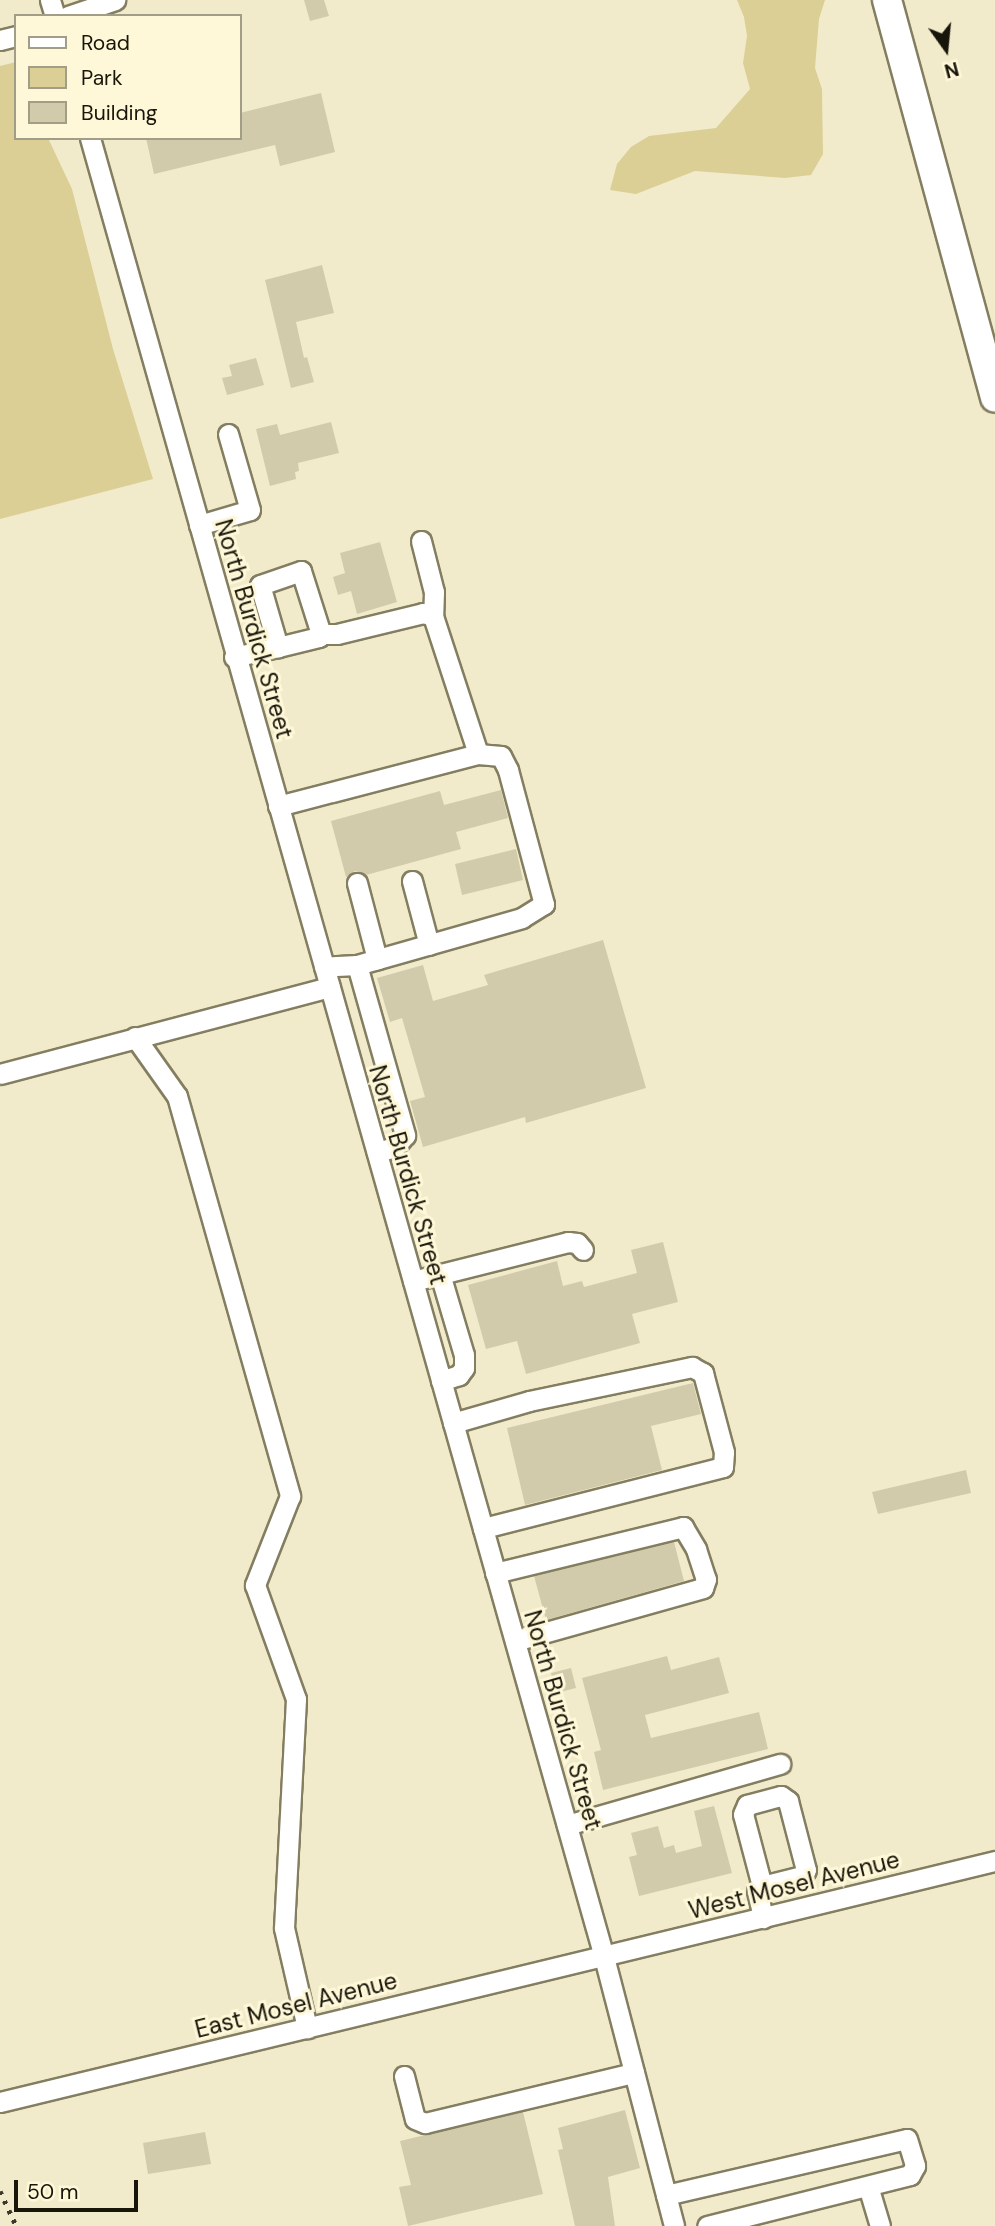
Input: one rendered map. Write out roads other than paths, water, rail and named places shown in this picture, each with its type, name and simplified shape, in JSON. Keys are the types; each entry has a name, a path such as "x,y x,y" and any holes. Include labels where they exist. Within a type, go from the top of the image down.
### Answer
{"highway":[{"path":"887,0 995,398"}],"street":[{"path":"74,14 115,0"},
{"name":"North Burdick Street","path":"91,140 234,656 604,1957 674,2226"},
{"path":"199,526 250,510 228,434"},
{"path":"421,541 434,592 433,616 478,754"},
{"path":"278,647 260,593 260,585 265,581 301,571 321,634"},
{"path":"234,656 319,637 321,634 337,634 423,614 433,616"},
{"path":"278,806 478,754 502,756 508,770 544,904 522,918 429,945 357,965 324,967"},
{"path":"412,881 429,945"},
{"path":"357,883 377,959"},
{"path":"357,965 405,1135 394,1147 377,1152"},
{"path":"0,1074 330,987"},
{"path":"135,1037 177,1096 290,1496 255,1585 296,1699 284,1928 307,2028"},
{"path":"413,1281 568,1242 577,1243 583,1250"},
{"path":"440,1274 464,1368 459,1375 441,1381"},
{"path":"427,1332 455,1325"},
{"path":"453,1423 529,1401 692,1367 702,1373 724,1452 723,1467 483,1528"},
{"path":"495,1573 683,1527 696,1549 706,1578 703,1588 515,1641"},
{"path":"567,1825 780,1764"},
{"path":"762,1886 743,1814 747,1805 781,1796 788,1801 806,1870 802,1876 762,1886 757,1891 763,1918"},
{"name":"West Mosel Avenue","path":"604,1957 995,1861"},
{"name":"East Mosel Avenue","path":"0,2102 604,1957"},
{"path":"404,2076 415,2119 425,2123 634,2073"},
{"path":"666,2195 907,2138 915,2166 910,2175 707,2226"},
{"path":"868,2186 880,2226"}],"railway":[{"path":"0,2191 16,2226"}]}
